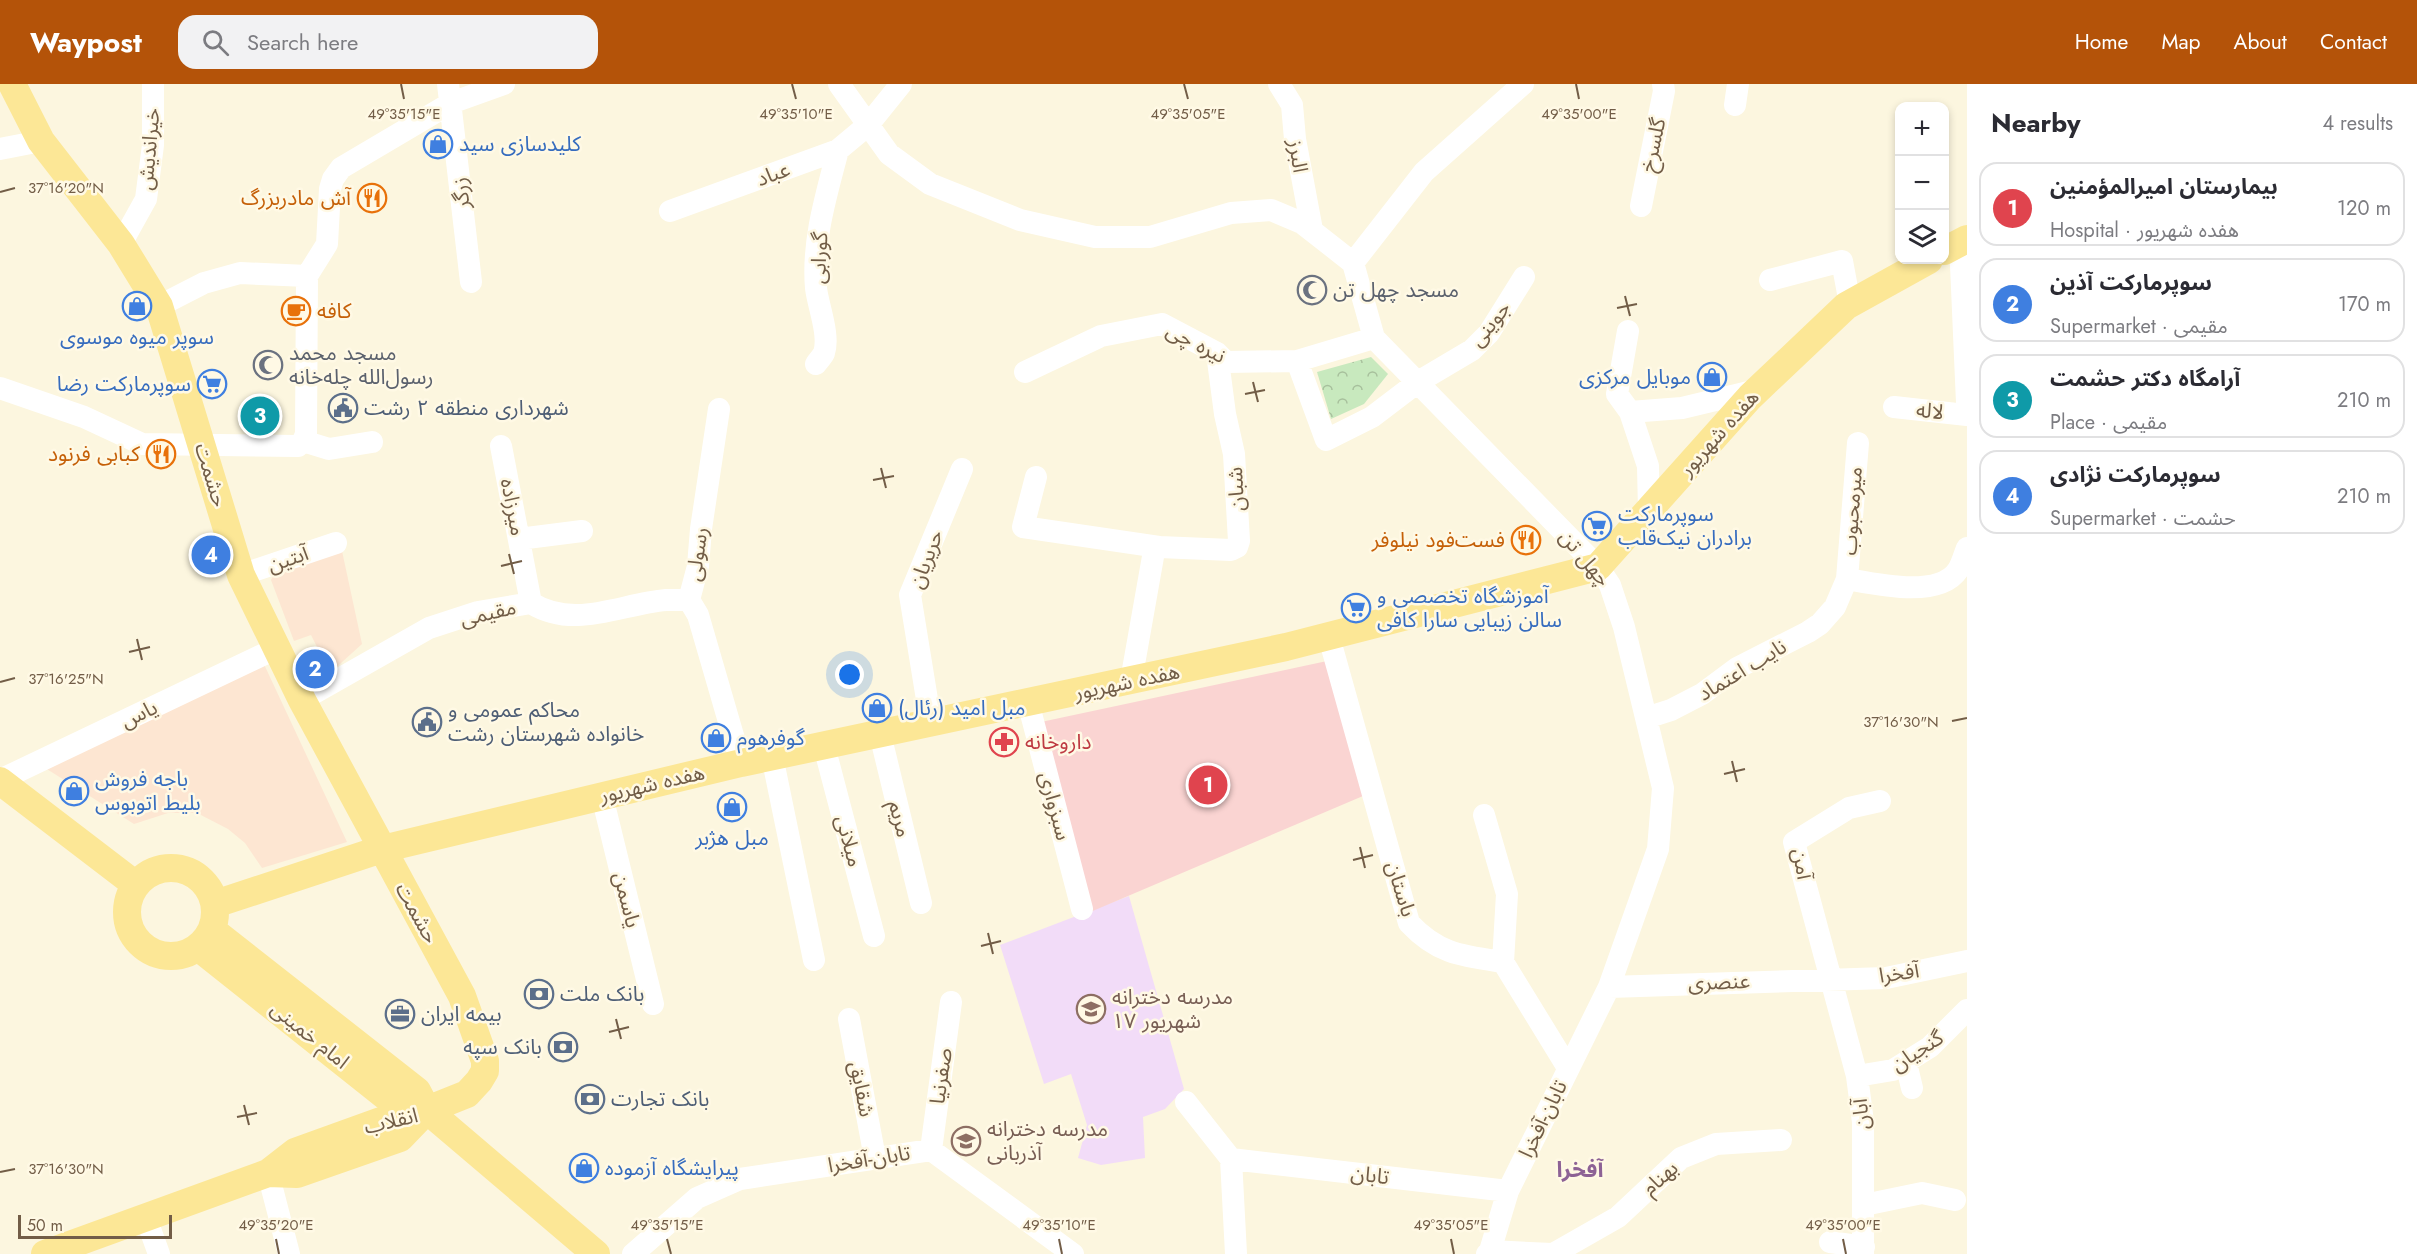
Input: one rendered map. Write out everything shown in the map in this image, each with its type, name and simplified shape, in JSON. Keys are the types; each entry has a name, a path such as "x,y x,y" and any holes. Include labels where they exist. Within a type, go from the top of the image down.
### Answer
{"main road":[{"name":"حشمت","path":"12,84 40,141 121,244 159,306 241,575 302,700 462,996 485,1061 484,1071 479,1081 467,1094 427,1110"},
{"name":"هفده شهریور","path":"208,927 351,860 382,849 772,756 931,724 1329,637 1599,567 1757,390 1850,304 1922,264"},
{"path":"0,780 136,885"},
{"path":"351,860 364,850 367,842 362,811"},
{"path":"160,870 181,870 201,879 210,890 208,927 186,954 172,957 158,954 145,948 135,938 129,926 127,912 129,898 136,885 147,876 160,870"},
{"name":"امام خمینی","path":"208,927 398,1106 427,1110"},
{"path":"427,1110 596,1254"},
{"name":"انقلاب","path":"45,1254 268,1173 297,1174 400,1138 427,1110"}],"street":[{"name":"خیراندیش","path":"121,244 146,199 153,145 153,84"},
{"path":"0,388 84,417 141,444 298,446 306,434 307,276 327,244 330,189 333,179 341,168 449,93 504,84"},
{"path":"840,84 889,154 930,184 1020,220 1095,237 1150,237 1231,213 1271,210 1302,223 1353,263 1424,172 1523,84"},
{"path":"868,125 901,84"},
{"name":"البرز","path":"1279,84 1292,105 1295,139 1312,230"},
{"name":"گلسرخ","path":"1641,206 1664,91 1663,84"},
{"name":"زرگر","path":"449,93 471,282"},
{"name":"عباد","path":"670,211 838,150 868,125"},
{"path":"0,150 40,141"},
{"name":"گورابی","path":"816,364 824,352 822,314 816,290 816,248 822,210 838,150"},
{"name":"لاله","path":"1957,244 1967,403"},
{"path":"1770,280 1842,261 1850,304"},
{"name":"چهل تن","path":"1353,263 1374,338 1599,567 1610,585 1624,627 1663,788 1658,849 1609,987"},
{"path":"159,306 204,283 240,273 307,276"},
{"name":"جوینی","path":"1297,362 1326,440 1372,417 1418,382 1472,350 1489,333 1524,277"},
{"name":"نیره چی","path":"1025,372 1101,336 1162,324 1217,353 1226,362 1297,362 1374,338"},
{"path":"1628,330 1617,393 1630,412 1648,466 1649,511"},
{"name":"شبان","path":"1036,477 1023,527 1159,547 1231,550 1237,547 1239,541 1234,454 1225,414 1217,353"},
{"path":"1630,412 1682,408 1757,390"},
{"name":"لاله","path":"1894,407 1967,415"},
{"name":"رسولی","path":"719,409 702,519 698,567 689,600 698,615 741,763"},
{"path":"303,441 329,449 372,442"},
{"name":"میرمحبوب","path":"1847,579 1858,443"},
{"name":"میرزاده","path":"501,446 531,603"},
{"name":"حریریان","path":"931,724 910,595 962,469"},
{"path":"519,539 582,531"},
{"name":"آبتین","path":"241,575 336,543"},
{"path":"1131,681 1152,560 1154,551 1159,547"},
{"path":"1847,579 1897,589 1942,582 1958,572 1967,548"},
{"name":"نایب اعتماد","path":"1646,718 1671,710 1702,694 1737,668 1820,624 1835,607 1847,579"},
{"name":"مقیمی","path":"302,700 429,628 478,612 531,603 543,610 588,616 664,600 689,600"},
{"name":"باستان","path":"1329,637 1409,923 1425,939 1458,956 1503,962"},
{"name":"یاس","path":"0,780 277,648"},
{"name":"سبزواری","path":"1028,702 1082,909"},
{"name":"مریم","path":"880,734 921,903"},
{"name":"میلانی","path":"824,746 874,936"},
{"path":"772,756 814,960"},
{"name":"یاسمن","path":"602,796 653,1004"},
{"name":"آمن","path":"1830,978 1794,842 1849,808 1880,801"},
{"path":"1484,815 1507,894 1503,962 1568,1068"},
{"name":"آفخرا","path":"1830,978 1886,978 1965,965"},
{"name":"عنصری","path":"1609,987 1830,978"},
{"name":"آبان","path":"1830,978 1857,1077 1863,1122 1863,1250"},
{"name":"تابان-آفخرا","path":"1488,1253 1508,1191 1609,987"},
{"name":"صفرنیا","path":"931,1150 951,1002"},
{"name":"گنجیان","path":"1857,1077 1893,1070 1930,1047 1967,1010"},
{"name":"شقایق","path":"849,1019 875,1158"},
{"path":"1906,1062 1912,1088"},
{"path":"1186,1102 1231,1159 1236,1254"},
{"name":"بهنام","path":"1488,1253 1552,1254 1618,1217 1681,1158 1716,1144 1781,1140"},
{"name":"تابان-آفخرا","path":"633,1254 697,1198 740,1179 931,1150 1073,1254"},
{"name":"تابان","path":"1231,1159 1508,1191"},
{"path":"268,1173 289,1254"},
{"path":"1864,1205 1922,1193 1955,1200"},
{"path":"146,1218 159,1254"},
{"path":"1830,1242 1863,1250"}],"shaded area":[{"path":"342,551 362,644 330,673 311,635 294,641 271,580 276,570"},
{"path":"262,660 347,842 262,868 245,843 228,829 197,813 168,813 134,824 42,766"},
{"path":"1327,661 1363,796 1088,913 1041,722"},
{"name":"مدرسه دخترانه ۱۷ شهریور","path":"1129,896 1184,1089 1165,1109 1143,1117 1145,1158 1101,1165 1078,1158 1087,1125 1071,1074 1044,1084 1000,945"}],"green space":[{"path":"1371,357 1388,374 1364,404 1331,419 1317,372"}],"place":[{"name":"کلیدسازی سید","path":"438,144"},
{"name":"آش مادربزرگ","path":"372,198"},
{"name":"مسجد چهل تن","path":"1312,290"},
{"name":"سوپر میوه موسوی","path":"137,306"},
{"name":"کافه","path":"296,311"},
{"name":"مسجد محمد رسول‌‌الله چله‌خانه","path":"268,365"},
{"name":"موبایل مرکزی","path":"1712,377"},
{"name":"سوپرمارکت رضا","path":"212,384"},
{"name":"شهرداری منطقه ۲ رشت","path":"343,408"},
{"name":"آرامگاه دکتر حشمت","path":"260,416"},
{"name":"کبابی فرنود","path":"161,454"},
{"name":"سوپرمارکت برادران نیک‌قلب","path":"1597,526"},
{"name":"فست‌فود نیلوفر","path":"1526,540"},
{"name":"سوپرمارکت نژادی","path":"211,555"},
{"name":"آموزشگاه تخصصی و سالن زیبایی سارا کافی","path":"1356,608"},
{"name":"سوپرمارکت آذین","path":"315,669"},
{"name":"مبل امید (رئال)","path":"877,708"},
{"name":"محاکم عمومی و خانواده شهرستان رشت","path":"427,722"},
{"name":"گوفرهوم","path":"716,738"},
{"name":"داروخانه","path":"1004,742"},
{"name":"بیمارستان امیرالمؤمنین","path":"1208,785"},
{"name":"باجه فروش بلیط اتوبوس","path":"74,791"},
{"name":"مبل هژبر","path":"732,807"},
{"name":"بانک ملت","path":"539,994"},
{"name":"مدرسه دخترانه ۱۷ شهریور","path":"1091,1009"},
{"name":"بیمه ایران","path":"400,1014"},
{"name":"بانک سپه","path":"563,1047"},
{"name":"بانک تجارت","path":"590,1099"},
{"name":"مدرسه دخترانه آذربانی","path":"966,1141"},
{"name":"پیرایشگاه آزموده","path":"584,1168"}],"district":[{"name":"آفخرا","path":"1580,1169"}]}
